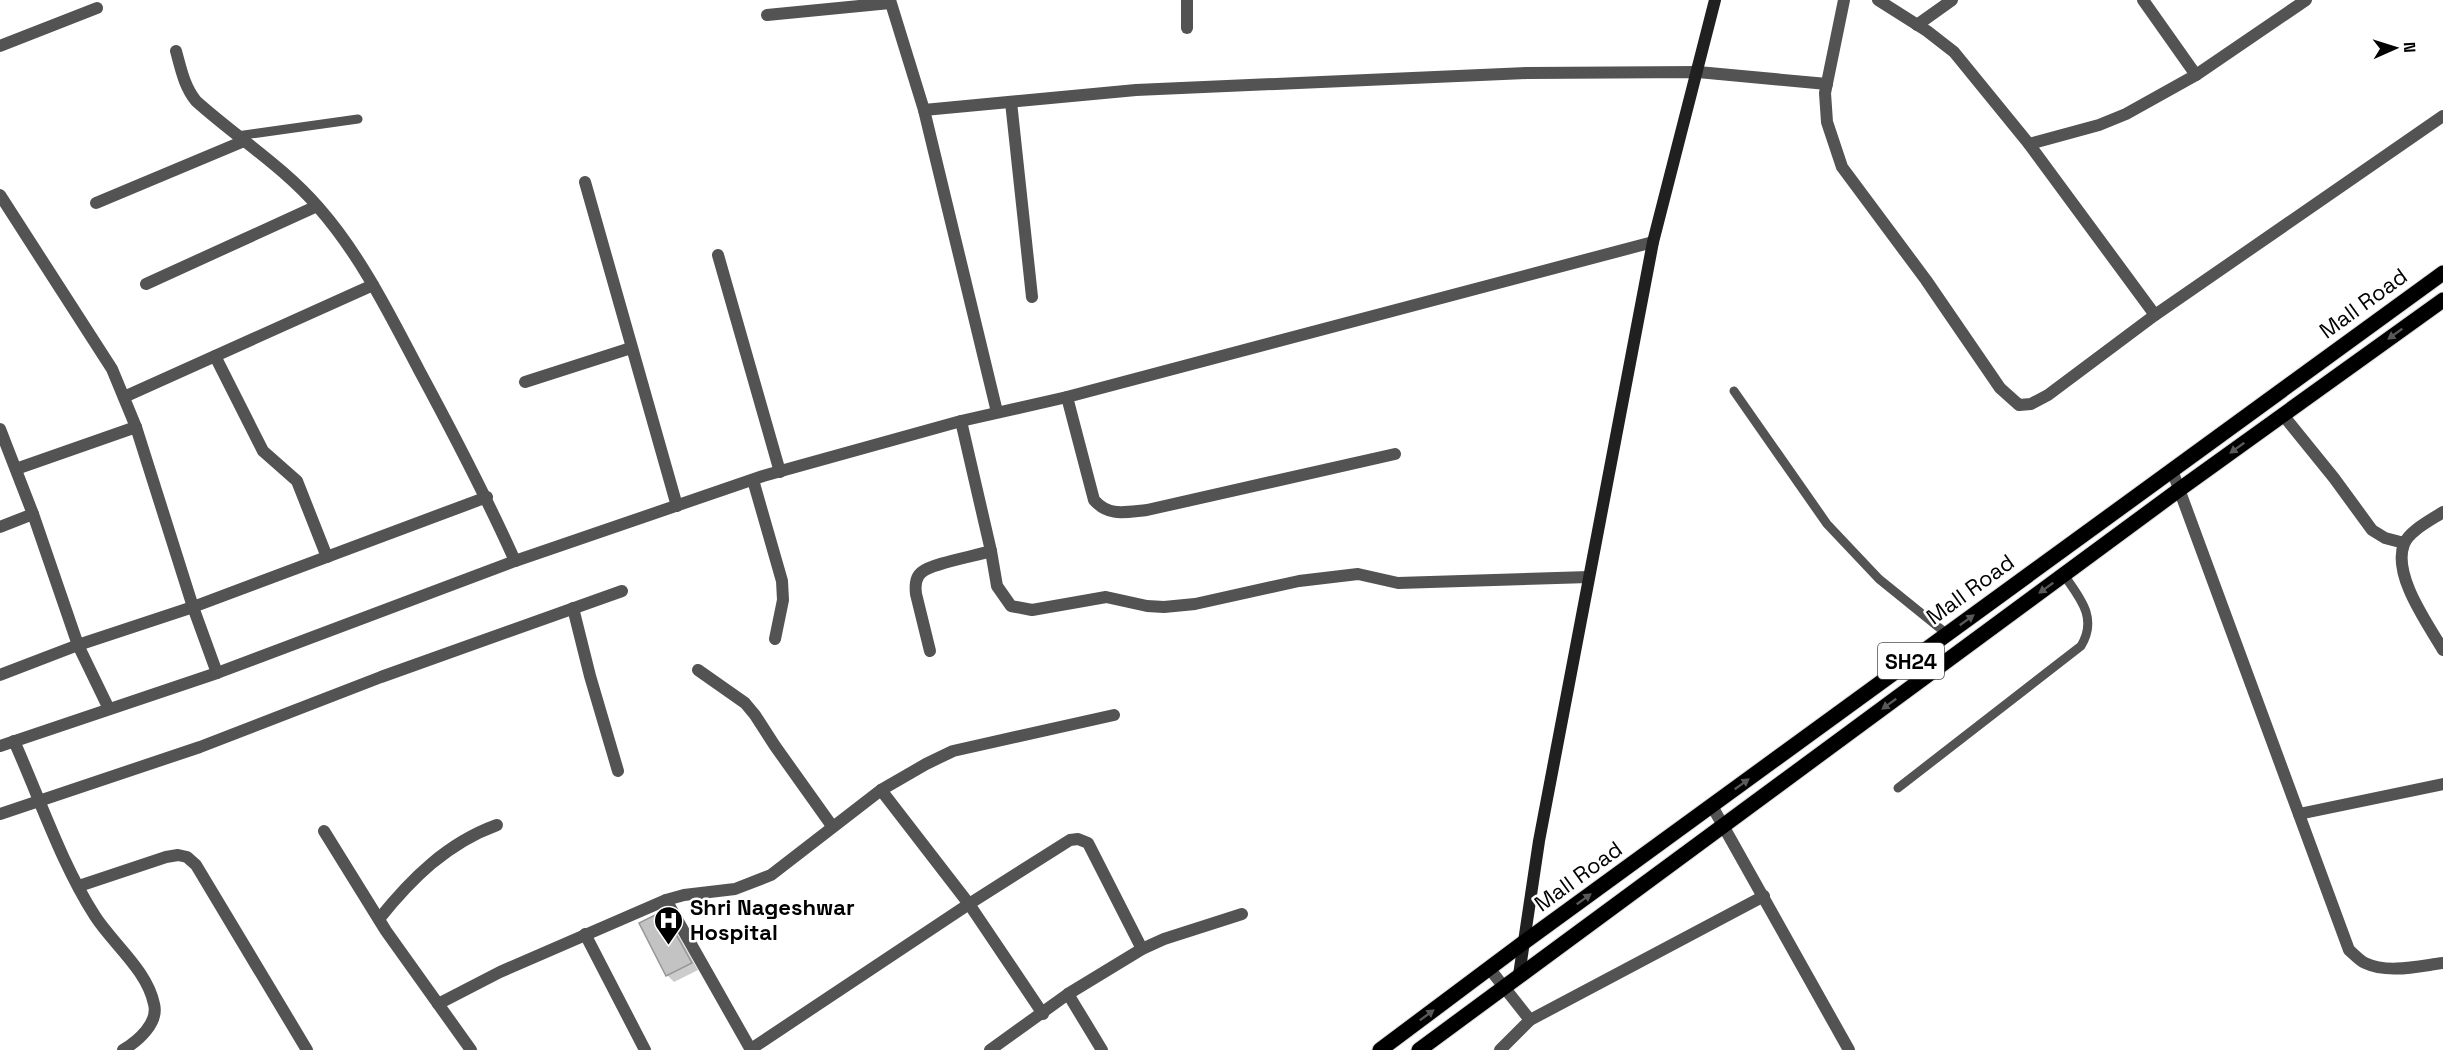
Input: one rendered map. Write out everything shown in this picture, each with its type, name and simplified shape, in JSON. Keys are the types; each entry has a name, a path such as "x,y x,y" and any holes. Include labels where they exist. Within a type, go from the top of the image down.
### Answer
{"main road":[{"path":"1519,975 1539,841 1653,242 1715,0"},
{"name":"Mall Road","path":"1380,1050 1523,943 2443,273"},
{"name":"Mall Road","path":"1419,1050 2180,489 2443,300"}],"street":[{"path":"1187,0 1187,28"},
{"path":"1844,0 1825,93 1827,122 1842,167 1926,280 2000,388 2019,405 2031,404 2048,395 2155,315 2443,116"},
{"path":"1878,0 1954,52 2029,144 2155,315"},
{"path":"1917,25 1952,0"},
{"path":"2143,0 2196,75"},
{"path":"2029,144 2099,125 2126,114 2196,75 2306,0"},
{"path":"767,15 810,4 890,1 924,110 997,412"},
{"path":"0,46 97,8"},
{"path":"176,51 189,92 196,101 280,170 317,206 338,231 373,285 487,497 515,561"},
{"path":"924,110 1136,90 1527,73 1698,72 1827,84"},
{"path":"1011,102 1032,297"},
{"path":"96,203 241,139"},
{"path":"585,182 677,506"},
{"path":"0,195 112,369 136,427 193,607 217,673"},
{"path":"146,284 317,206"},
{"path":"0,746 217,673 515,561 753,480 961,421 1067,397 1653,242"},
{"path":"718,255 780,472"},
{"path":"124,397 373,285"},
{"path":"525,382 631,348"},
{"path":"214,357 263,451 270,460 290,473 297,482 327,557"},
{"path":"1067,397 1094,500 1103,510 1120,513 1147,510 1395,454"},
{"path":"2283,415 2372,530 2404,543"},
{"path":"961,421 992,551 997,586 1011,606 1032,610 1106,597 1147,606 1164,607 1195,604 1299,581 1358,574 1398,583 1589,577"},
{"path":"16,469 136,427"},
{"path":"0,429 4,446 16,469 33,514 78,645 108,709"},
{"path":"2172,470 2349,950 2364,963 2383,967 2404,968 2443,963"},
{"path":"753,480 782,581 783,600 775,639"},
{"path":"0,675 78,645 193,607 487,497"},
{"path":"2443,513 2418,529 2404,543 2401,562 2408,588 2443,650"},
{"path":"0,527 33,514"},
{"path":"930,651 916,594 917,577 922,571 992,551"},
{"path":"0,814 200,747 381,677 622,591"},
{"path":"573,608 618,771"},
{"path":"698,670 745,703 832,826"},
{"path":"438,1004 500,972 666,900 684,895 735,889 771,875 881,790 953,751 1114,715"},
{"path":"14,741 79,886 95,916 142,978 154,1003 155,1015 148,1027 123,1050"},
{"path":"2299,814 2443,784"},
{"path":"881,790 969,904 1043,1014"},
{"path":"1712,806 1725,825 1849,1050"},
{"path":"379,920 422,870 476,833 497,825"},
{"path":"324,831 379,920 471,1050"},
{"path":"666,900 751,1049 1062,843 1070,840 1083,840 1088,843 1142,949"},
{"path":"79,886 166,857 178,855 187,857 196,865 214,893 307,1050"},
{"path":"1500,1050 1530,1020 1764,896"},
{"path":"990,1050 1068,994 1142,949 1164,939 1242,914"},
{"path":"585,934 645,1050"},
{"path":"1489,968 1530,1020"},
{"path":"1068,994 1102,1050"}],"lane":[{"path":"241,139 358,119"},
{"path":"1734,391 1827,524 1879,579 1947,634"},
{"path":"1898,788 2081,646 2088,635 2089,622 2085,609 2064,575"}],"building":[{"path":"663,911 692,963 666,976 639,923"}],"place":[{"name":"Shri Nageshwar Hospital","path":"669,946"}]}
